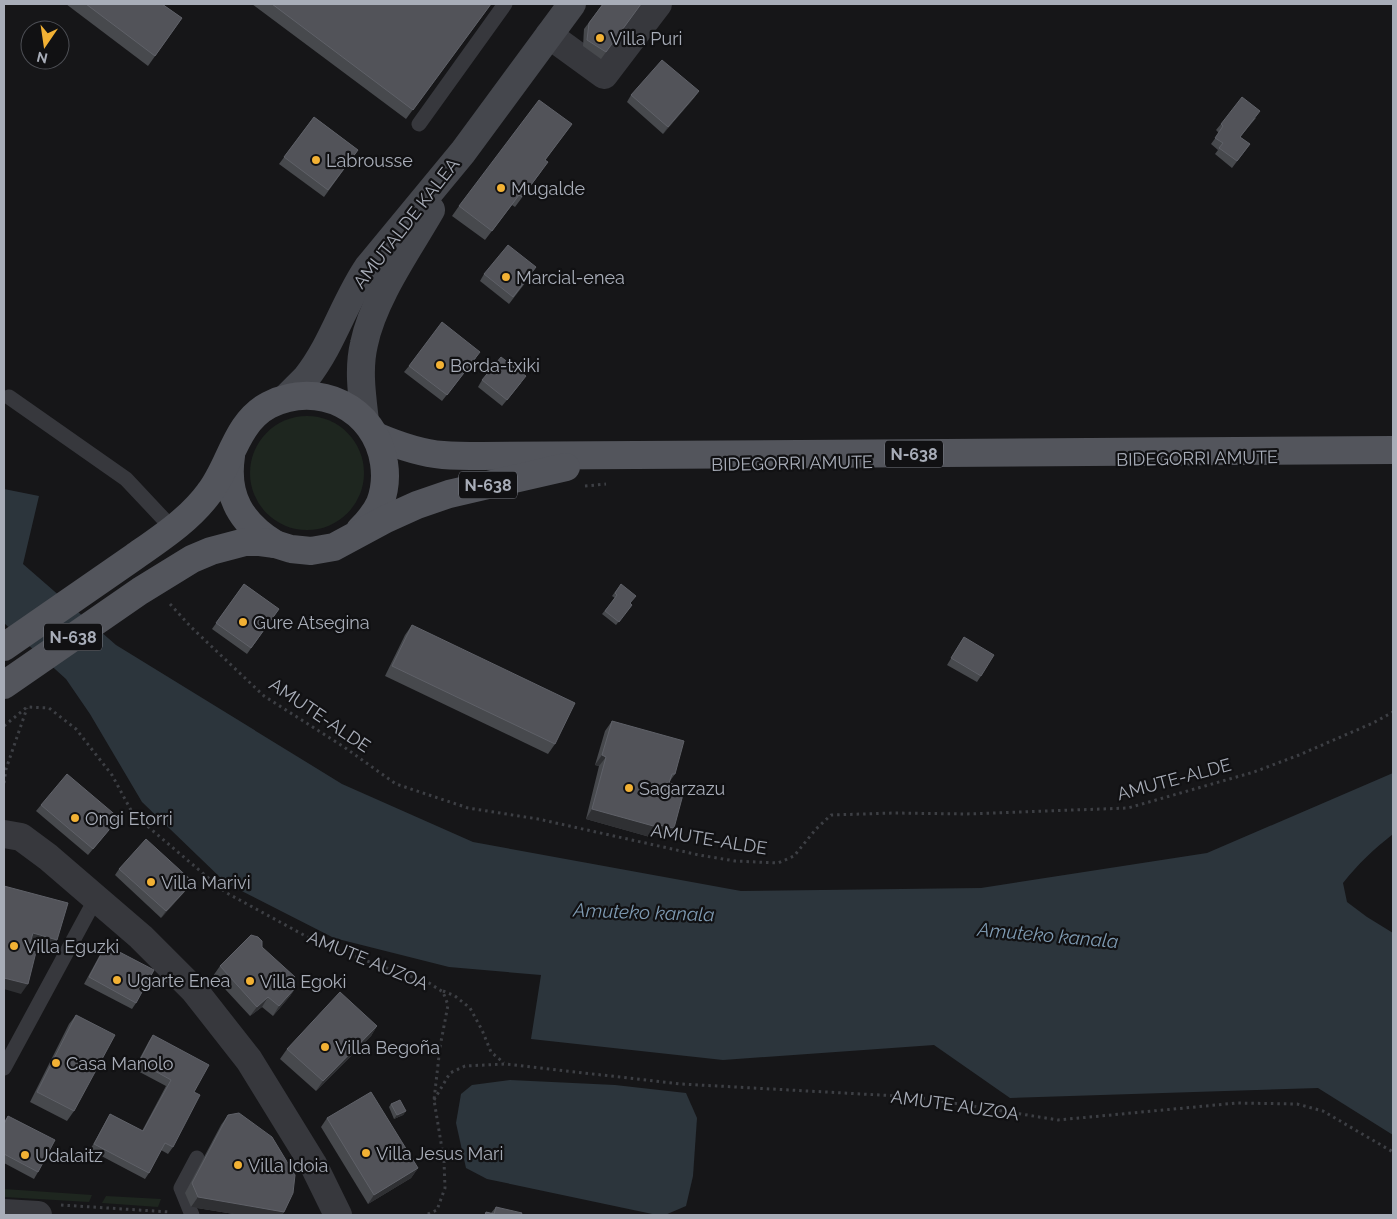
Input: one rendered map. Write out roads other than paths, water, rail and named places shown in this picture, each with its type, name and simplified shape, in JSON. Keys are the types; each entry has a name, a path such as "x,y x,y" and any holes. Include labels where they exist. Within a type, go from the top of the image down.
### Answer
{"main road":[{"name":"AMUTALDE KALEA","path":"287,397 306,378 321,355 354,287 368,267 463,152 572,4"},
{"name":"AMUTALDE KALEA","path":"370,428 361,368 370,321 380,299 463,152"},
{"name":"N-638","path":"4,647 173,529 192,513 222,474 240,432 251,418 268,406 287,397 321,396 346,406 370,428 402,446 442,455 627,456 1393,450"},
{"name":"N-638","path":"355,535 371,518 380,503 385,485 383,454 370,428"},
{"name":"N-638","path":"232,452 229,469 231,487 237,505 249,525 260,535 275,544"},
{"name":"N-638","path":"5,684 147,587 211,551 245,542 275,544 291,549 311,551 334,547 417,505 449,494 627,456"}],"street":[{"path":"549,35 604,75 658,4"},
{"path":"4,834 21,837 96,898 141,936 194,990 249,1060 313,1164 334,1212"},
{"path":"4,1213 45,1210"}],"lane":[{"path":"419,124 505,4"},
{"path":"9,396 126,479 173,529"},
{"path":"4,1068 96,898"},
{"path":"191,1214 181,1188 197,1158"}],"water":[{"name":"Amuteko kanala","path":"4,489 39,496 23,564 116,645 342,784 473,842 741,891 981,888 1207,853 1393,773 1393,834 1366,857 1343,883 1347,902 1393,933 1393,1135 1318,1088 1010,1098 934,1045 723,1060 531,1039 541,975 449,967 334,938 226,883 142,802 90,714 66,679 4,623"},
{"path":"510,1080 615,1085 686,1093 697,1118 693,1176 686,1206 665,1215 657,1215 487,1179 466,1168 456,1123 461,1094 472,1085"}],"place":[{"name":"Villa Puri","path":"600,38"},
{"name":"Labrousse","path":"316,160"},
{"name":"Mugalde","path":"501,188"},
{"name":"Marcial-enea","path":"506,277"},
{"name":"Borda-txiki","path":"440,365"},
{"name":"Gure Atsegina","path":"243,622"},
{"name":"Sagarzazu","path":"629,788"},
{"name":"Ongi Etorri","path":"75,818"},
{"name":"Villa Marivi","path":"151,882"},
{"name":"Villa Eguzki","path":"14,946"},
{"name":"Ugarte Enea","path":"117,980"},
{"name":"Villa Egoki","path":"250,981"},
{"name":"Villa Begoña","path":"325,1047"},
{"name":"Casa Manolo","path":"56,1063"},
{"name":"Villa Jesus Mari","path":"366,1153"},
{"name":"Udalaitz","path":"25,1155"},
{"name":"Villa Idoia","path":"238,1165"}]}
